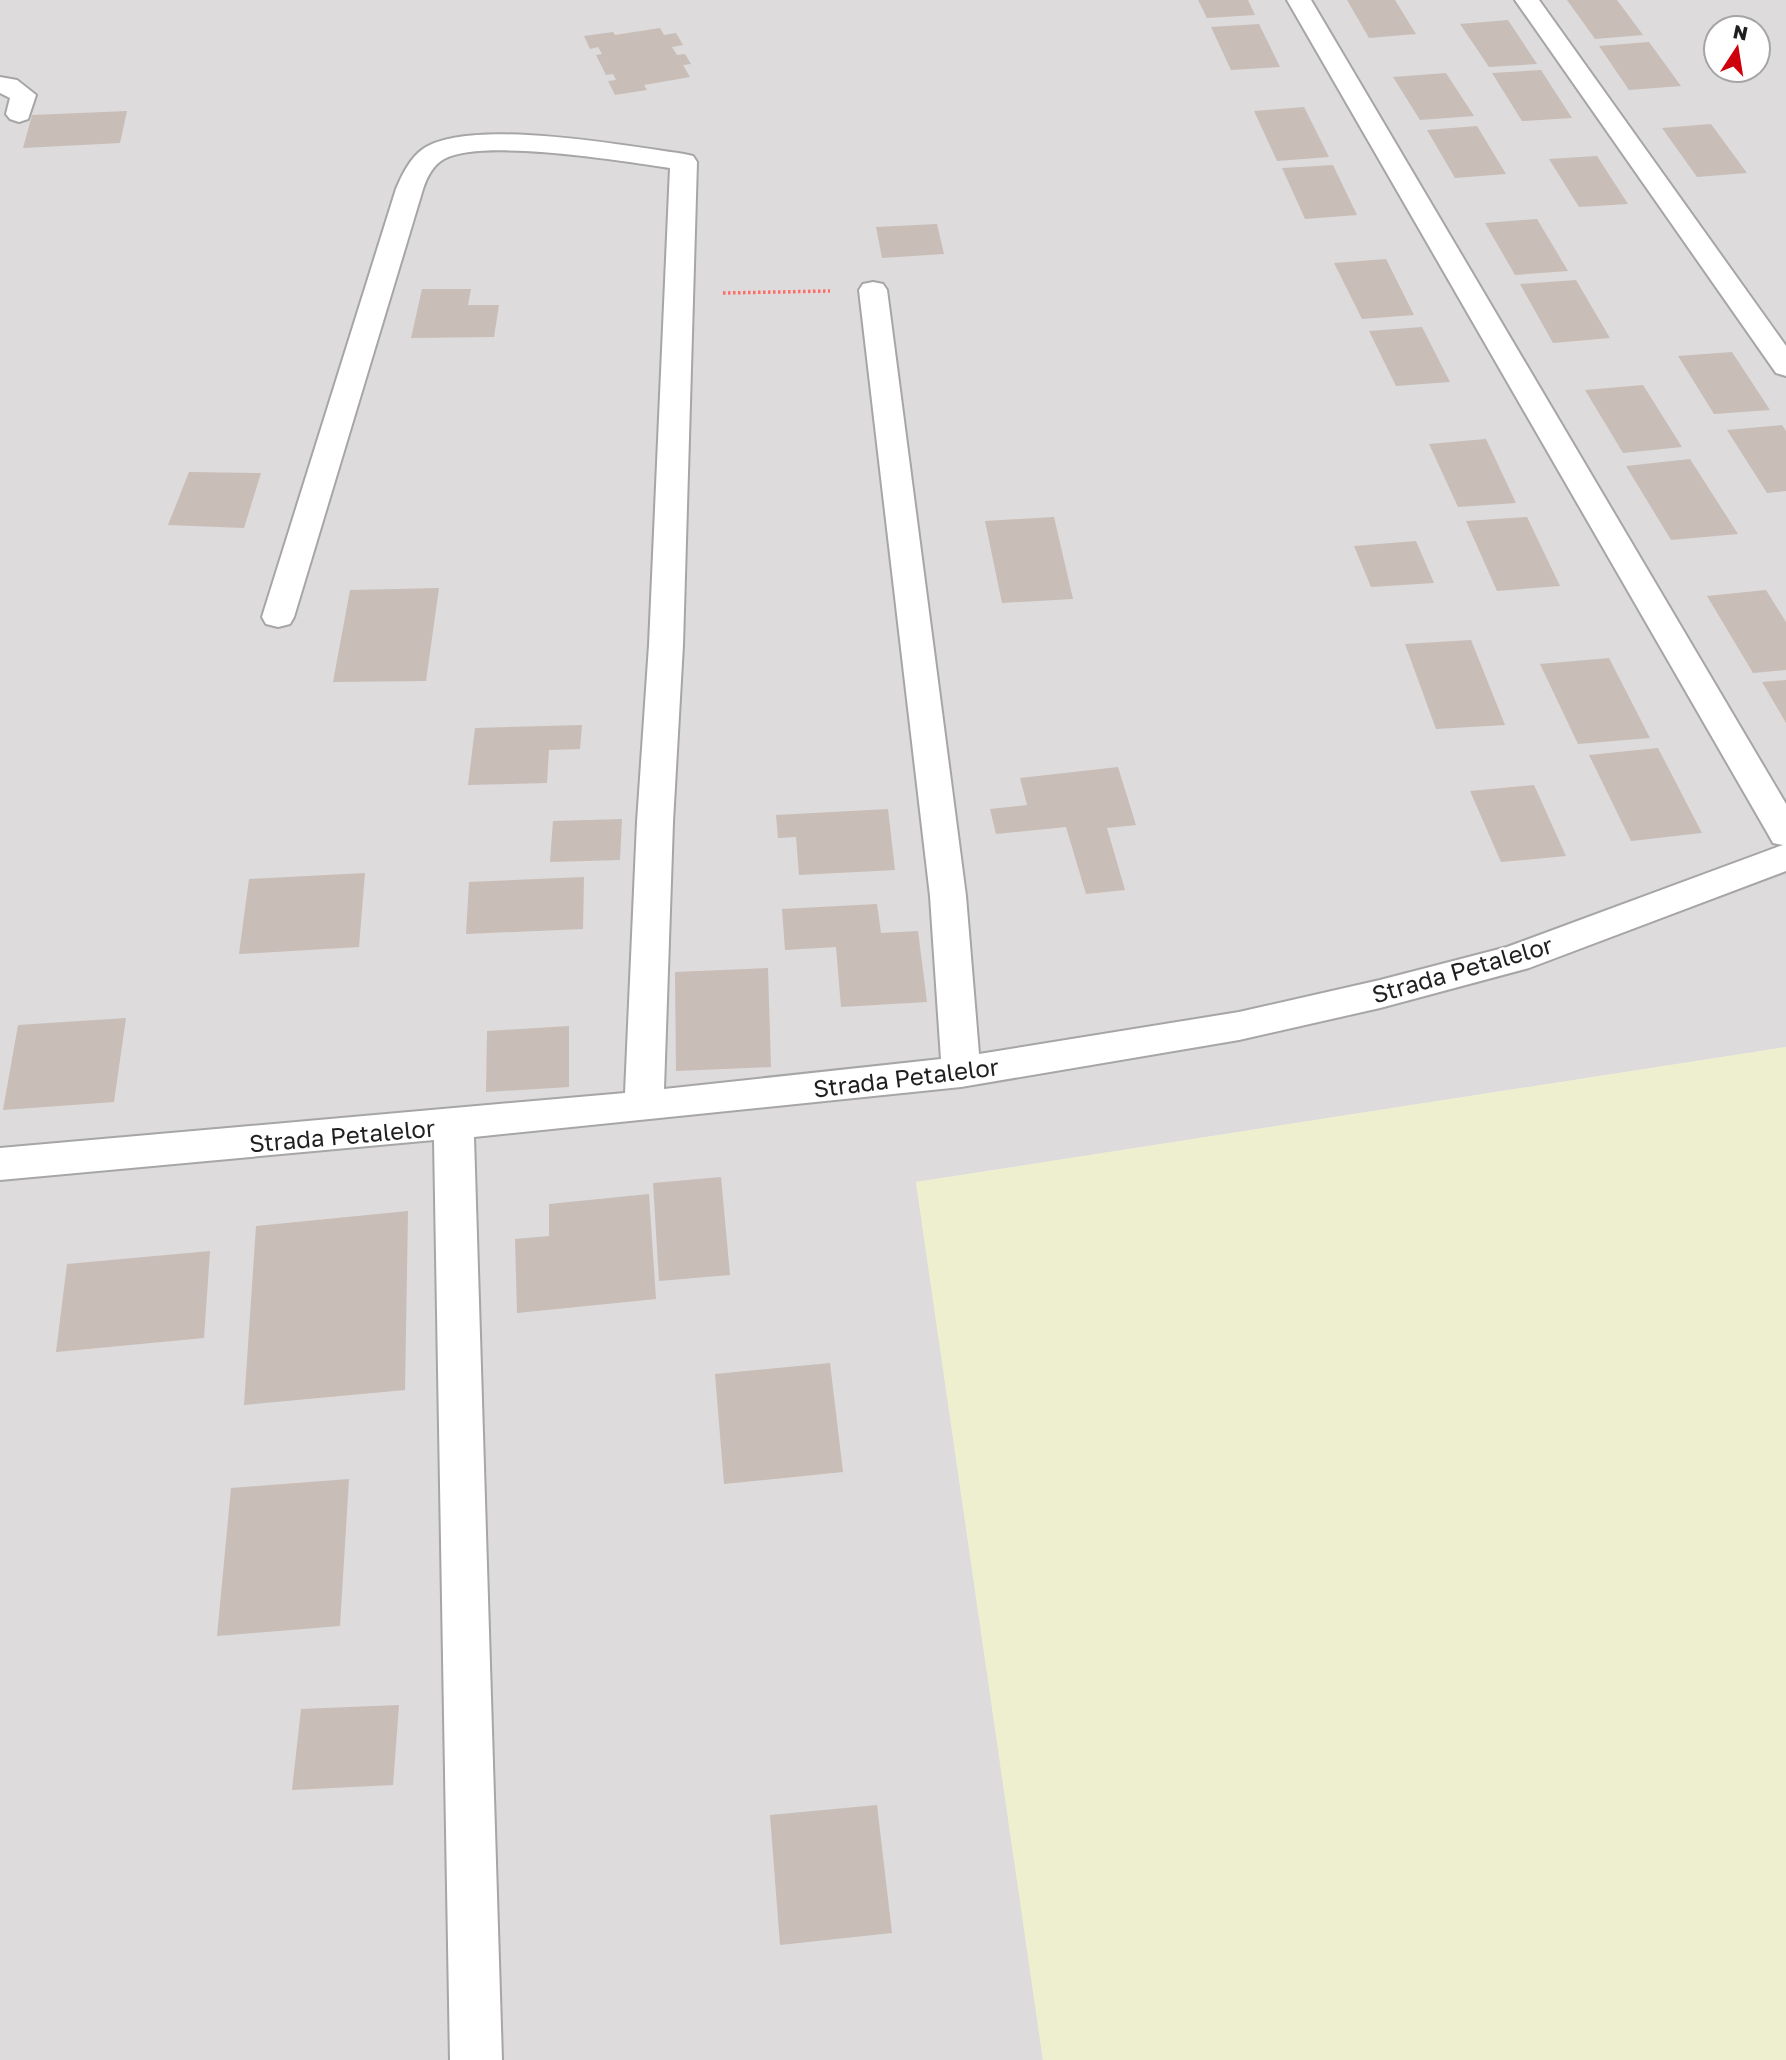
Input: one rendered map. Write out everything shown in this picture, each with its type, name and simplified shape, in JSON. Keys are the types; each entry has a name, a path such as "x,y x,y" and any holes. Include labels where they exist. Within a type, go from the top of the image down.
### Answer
{"street":[{"path":"1299,0 1786,834"},
{"path":"1527,0 1786,367"},
{"path":"0,85 8,85 23,95 19,114"},
{"path":"278,617 414,172 435,152 470,144 586,149 684,162 666,645 655,822 644,1107"},
{"path":"873,290 948,896 961,1072"},
{"name":"Strada Petalelor","path":"0,1164 454,1126 961,1072 1239,1026 1380,994 1516,958 1786,856"},
{"path":"454,1126 476,2060"}],"path":[{"path":"678,293 873,290"}],"shaded area":[{"path":"0,0 1786,0 1786,1047 916,1182 1043,2060 0,2060"}],"green space":[{"path":"1786,1047 1786,2060 1043,2060 916,1182"}],"building":[{"path":"1198,0 1248,0 1255,15 1207,18"},
{"path":"1347,0 1395,0 1416,34 1369,38"},
{"path":"1567,0 1617,0 1643,35 1595,39"},
{"path":"1508,20 1537,64 1489,67 1460,24"},
{"path":"1259,24 1280,67 1231,70 1211,27"},
{"path":"660,28 664,35 676,33 683,45 672,47 677,55 685,54 691,64 683,65 690,77 644,85 647,90 615,95 608,81 616,80 613,74 606,75 596,55 602,54 598,47 590,49 584,36 613,32 615,35"},
{"path":"1649,42 1681,86 1629,90 1599,46"},
{"path":"1541,70 1572,118 1522,121 1492,73"},
{"path":"1446,73 1474,116 1420,120 1393,77"},
{"path":"1304,107 1329,157 1277,161 1254,111"},
{"path":"127,111 120,143 23,148 32,115"},
{"path":"1711,124 1747,173 1697,177 1662,128"},
{"path":"1477,126 1506,174 1455,178 1427,130"},
{"path":"1597,156 1628,204 1579,207 1549,159"},
{"path":"1333,165 1357,215 1305,219 1282,168"},
{"path":"1537,219 1568,271 1515,275 1485,223"},
{"path":"937,224 944,254 882,258 876,227"},
{"path":"1386,259 1414,315 1362,319 1334,263"},
{"path":"1576,280 1610,338 1553,343 1520,284"},
{"path":"422,289 471,289 468,305 499,305 494,337 411,338"},
{"path":"1422,327 1450,382 1396,386 1369,331"},
{"path":"1732,352 1770,410 1714,414 1678,356"},
{"path":"1643,385 1682,447 1623,453 1585,390"},
{"path":"1782,425 1786,431 1786,491 1767,493 1727,430"},
{"path":"1486,439 1516,503 1458,507 1429,444"},
{"path":"1690,459 1738,534 1671,540 1626,466"},
{"path":"189,472 261,473 244,528 168,525"},
{"path":"1054,517 1073,599 1002,603 985,521"},
{"path":"1527,517 1560,586 1497,591 1466,521"},
{"path":"1416,541 1434,583 1371,587 1354,546"},
{"path":"439,588 426,681 333,682 350,590"},
{"path":"1766,590 1786,622 1786,670 1753,673 1707,596"},
{"path":"1471,640 1505,725 1436,729 1405,644"},
{"path":"1609,658 1650,738 1578,744 1540,664"},
{"path":"1786,680 1786,723 1762,682"},
{"path":"582,725 580,749 549,750 547,783 468,785 475,728"},
{"path":"1658,748 1702,833 1631,841 1589,755"},
{"path":"1118,767 1136,825 1107,828 1125,890 1086,894 1066,827 996,834 990,809 1027,805 1020,778"},
{"path":"1534,785 1566,856 1501,862 1470,791"},
{"path":"888,809 895,870 799,875 796,837 778,838 776,815"},
{"path":"622,819 620,860 550,862 553,821"},
{"path":"365,873 359,947 239,954 249,879"},
{"path":"584,877 583,929 466,934 469,882"},
{"path":"877,904 881,933 918,931 927,1002 841,1007 836,947 785,950 782,909"},
{"path":"768,968 771,1067 676,1071 675,972"},
{"path":"126,1018 114,1102 3,1110 18,1025"},
{"path":"569,1026 569,1087 486,1092 487,1031"},
{"path":"721,1177 730,1275 659,1281 653,1183"},
{"path":"649,1194 656,1299 517,1313 515,1239 549,1236 549,1204"},
{"path":"408,1211 405,1390 244,1405 256,1226"},
{"path":"210,1251 204,1338 56,1352 67,1264"},
{"path":"830,1363 843,1472 724,1484 715,1374"},
{"path":"349,1479 340,1626 217,1636 231,1488"},
{"path":"399,1705 393,1785 292,1790 301,1709"},
{"path":"877,1805 892,1933 780,1945 770,1815"}]}
